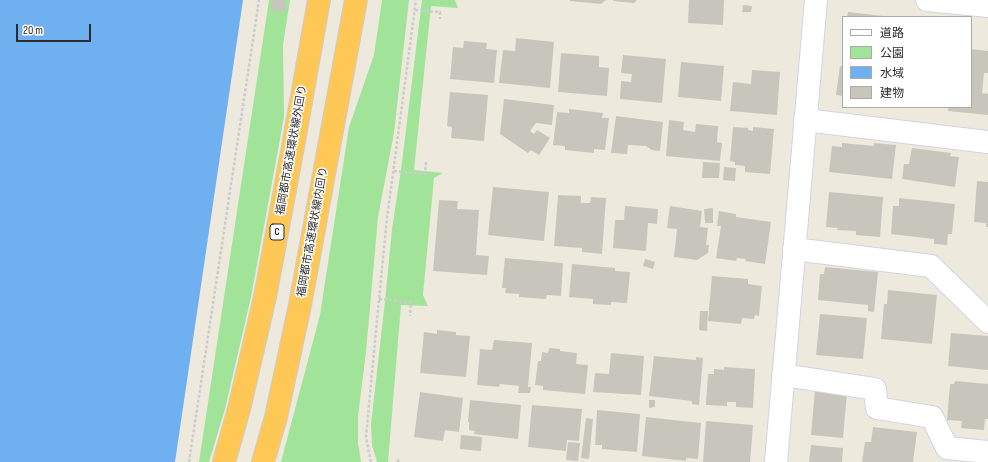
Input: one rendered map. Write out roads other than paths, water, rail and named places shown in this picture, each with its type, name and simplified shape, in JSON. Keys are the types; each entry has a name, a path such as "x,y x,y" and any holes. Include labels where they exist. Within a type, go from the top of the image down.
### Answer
{"highway":[{"name":"福岡都市高速環状線外回り","path":"224,462 239,409 265,297 319,0"},
{"name":"福岡都市高速環状線内回り","path":"263,462 276,417 298,313 356,0"}],"street":[{"path":"776,462 816,0"},
{"path":"927,0 988,6"},
{"path":"805,120 988,142"},
{"path":"794,249 931,266 988,322"},
{"path":"783,375 875,389 877,408 932,417 947,448 988,452"}],"water":[{"path":"0,0 243,0 175,462 0,462"}]}
